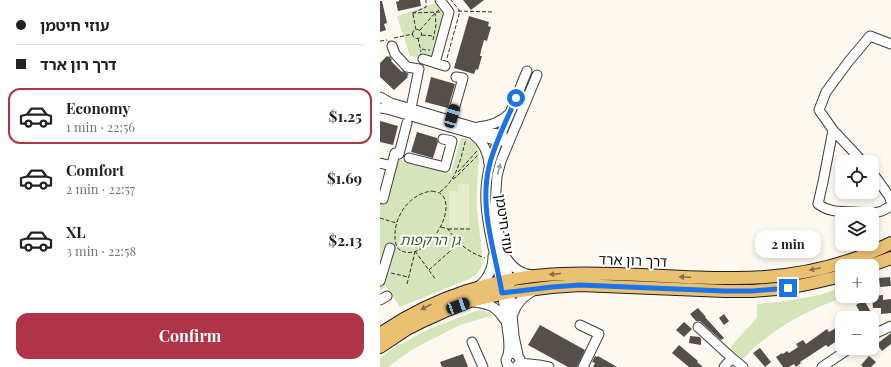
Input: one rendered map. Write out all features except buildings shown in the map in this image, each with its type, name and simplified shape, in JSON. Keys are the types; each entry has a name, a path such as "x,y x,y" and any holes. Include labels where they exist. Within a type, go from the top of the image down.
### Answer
{"main road":[{"name":"דרך רון ארד","path":"380,347 407,329 444,311 537,276 590,273 714,278 767,277 834,265 861,256 891,243"},
{"path":"879,262 891,258"},
{"name":"דרך רון ארד","path":"380,334 411,314 436,302 476,288 506,287 538,289 580,285 752,291 788,288 835,278"}],"street":[{"path":"435,63 449,12 440,0"},
{"path":"856,155 833,130 819,110 826,92 870,36 891,44"},
{"path":"391,41 395,54 407,68 419,69 411,108"},
{"path":"423,59 445,66"},
{"name":"עוזי חיטמן","path":"506,287 492,245 487,218 486,188 492,157 527,71"},
{"name":"עוזי חיטמן","path":"506,287 496,214 496,191 499,168 537,75"},
{"path":"451,120 463,78 456,77"},
{"path":"380,97 389,102 451,120 471,131 484,146 489,168"},
{"path":"380,108 509,141"},
{"path":"471,131 493,124 504,118 510,112"},
{"path":"383,199 395,153 399,154 408,123"},
{"path":"833,130 818,204 824,209 835,211"},
{"path":"409,158 445,168 452,141 443,139"},
{"path":"380,163 392,166"},
{"path":"879,182 891,200"},
{"path":"879,212 891,206"},
{"path":"476,288 489,274 492,266 492,245"},
{"path":"380,281 390,248"},
{"path":"502,249 507,260 515,268 525,274 537,276"},
{"path":"506,287 509,320 514,336 511,363 549,367"},
{"path":"509,320 515,307 520,301 538,289"},
{"path":"470,301 494,307 509,320"},
{"path":"580,325 599,334 582,367"},
{"path":"879,332 891,326"},
{"path":"698,327 743,367"},
{"path":"472,342 483,367"},
{"path":"822,367 840,355"},
{"path":"724,367 732,358"}],"path":[{"path":"412,13 426,6 426,0"},
{"path":"451,0 460,11"},
{"path":"445,66 460,11"},
{"path":"412,13 436,12"},
{"path":"416,30 420,30 436,12"},
{"path":"432,43 436,25 436,12"},
{"path":"449,12 493,12"},
{"path":"412,13 416,30"},
{"path":"380,41 391,41 413,34 416,30"},
{"path":"420,30 422,35"},
{"path":"413,34 415,38 418,38 423,59"},
{"path":"418,38 422,35 434,36"},
{"path":"420,49 431,50 423,59"},
{"path":"456,174 471,131"},
{"path":"452,180 484,146"},
{"path":"440,193 484,146"},
{"path":"432,191 440,193 445,200 446,207 441,227 436,236 421,249 415,251 404,252 398,248 394,232 396,223 405,207 411,200 425,192 432,191"},
{"path":"380,218 396,223"},
{"path":"441,227 448,229 471,229"},
{"path":"448,229 459,243 472,253 493,260"},
{"path":"429,270 459,243"},
{"path":"415,251 436,280"},
{"path":"407,284 415,251"},
{"path":"383,271 409,278"}],"green space":[{"path":"439,2 447,13 434,59 410,56 397,16"},
{"name":"גן הרקפות","path":"461,137 473,142 479,153 477,209 483,263 482,266 478,273 469,279 400,307 386,287 380,290 380,200 397,159 451,173"},
{"path":"458,184 469,184 469,227 449,227 449,191 458,191"},
{"path":"835,290 835,301 803,314 778,329 743,359 731,349 732,345 757,318 757,304 819,295"},
{"path":"480,310 494,315 460,325 413,349 388,367 380,367 380,358 390,350 429,329"}],"route":[{"path":"516,98 494,150 488,172 486,188 488,226 502,293 580,285 724,291 752,291 788,288"}]}
